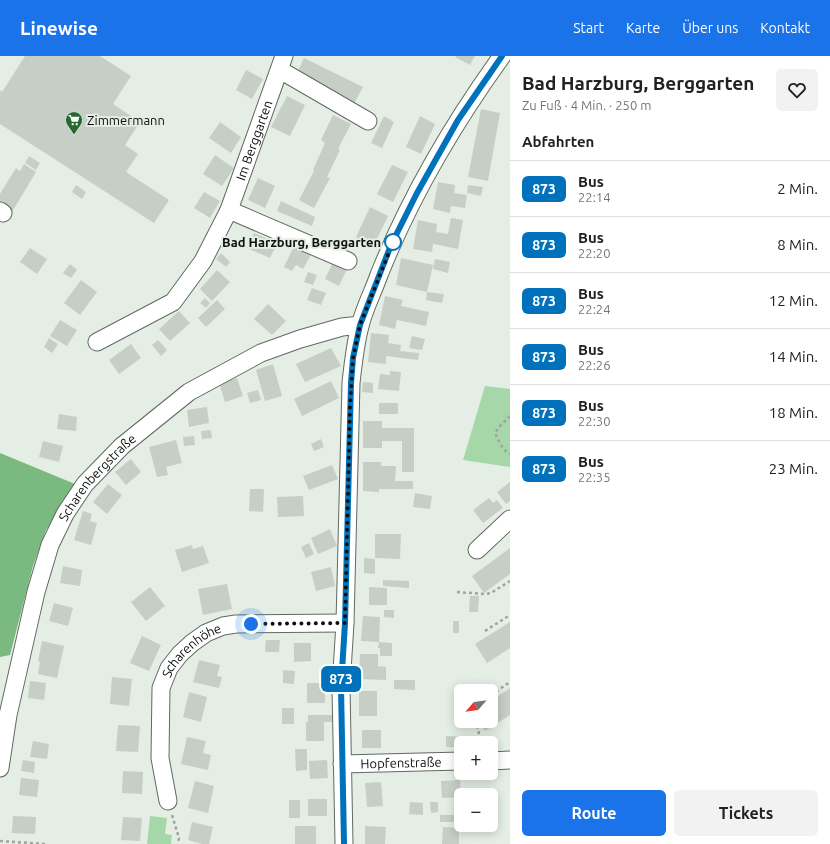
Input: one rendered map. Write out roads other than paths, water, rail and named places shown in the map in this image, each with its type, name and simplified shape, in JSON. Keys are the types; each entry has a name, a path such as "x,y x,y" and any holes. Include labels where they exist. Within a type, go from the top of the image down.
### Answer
{"street":[{"path":"344,844 341,687 345,623 351,383 353,358 360,325 391,245 417,193 458,120 502,56"},
{"name":"Im Berggarten","path":"97,342 173,302 203,261 229,210 282,63 368,122"},
{"path":"229,210 348,261"},
{"name":"Scharenbergstraße","path":"0,768 8,715 36,592 50,545 65,514 85,484 122,446 189,392 261,353 342,327 360,325"},
{"path":"477,550 510,518"},
{"name":"Scharenhöhe","path":"168,801 160,758 161,688 169,668 180,654 192,642 206,633 223,626 236,624 345,623"},
{"path":"498,761 510,760"},
{"name":"Hopfenstraße","path":"342,764 454,761"}],"place":[{"name":"Zimmermann","path":"74,135"},
{"name":"Bad Harzburg, Berggarten","path":"393,242"}]}
